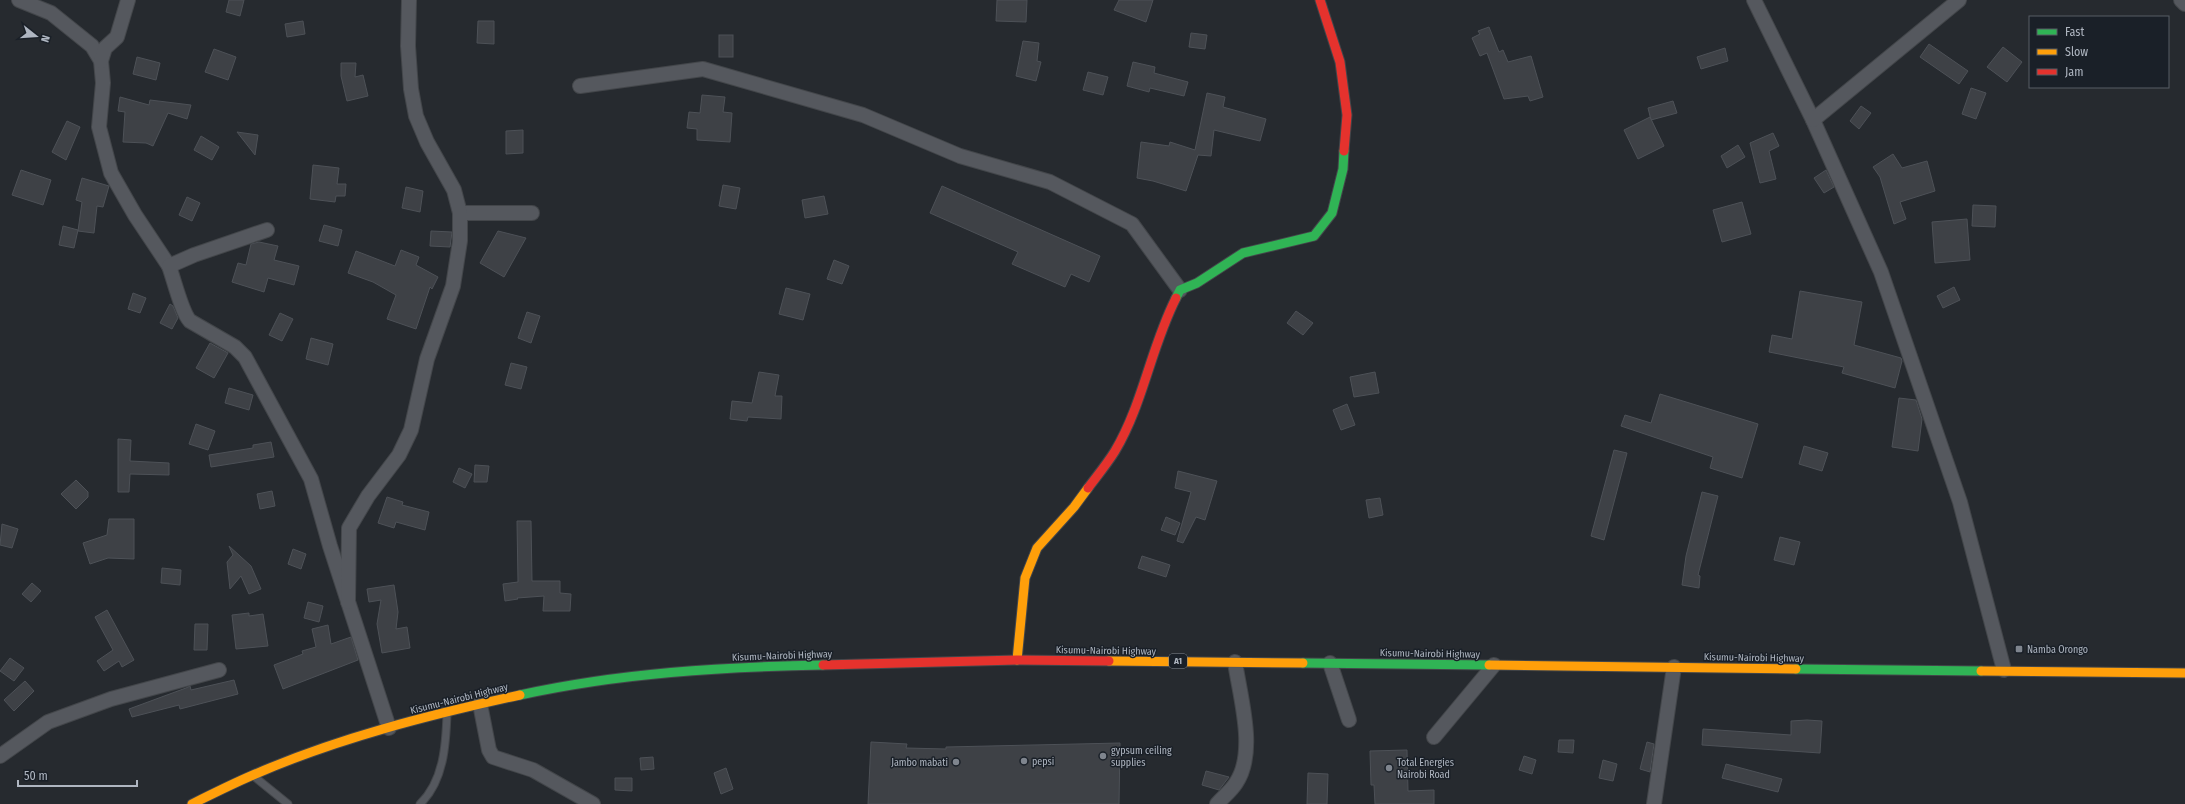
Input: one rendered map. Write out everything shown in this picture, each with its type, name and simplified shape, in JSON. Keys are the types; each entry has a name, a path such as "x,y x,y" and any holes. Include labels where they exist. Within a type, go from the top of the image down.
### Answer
{"main road":[{"path":"1017,660 1025,578 1037,548 1074,507 1115,451 1132,413 1166,317 1180,290 1197,283 1243,252 1314,236 1332,213 1343,170 1347,115 1340,62 1320,0"},
{"name":"Kisumu-Nairobi Highway","path":"192,804 253,775 353,738 447,711 604,680 663,672 737,666 1017,660 2185,673"}],"street":[{"path":"19,0 51,13 92,46 101,61"},
{"path":"128,0 117,37 105,48 101,61 103,82 99,127 111,173 168,266 178,291 184,316 235,347 245,357 265,397 289,436 310,479 389,728"},
{"path":"348,602 349,528 368,496 399,455 411,430 427,359 453,286 460,241 460,213 454,190 428,142 416,116 411,89 408,46 408,0"},
{"path":"1754,0 1813,120 1881,272 1960,502 2004,670"},
{"path":"1813,120 1960,0"},
{"path":"2181,0 2185,4"},
{"path":"580,86 703,69 863,115 960,156 1050,182 1132,224 1180,290"},
{"path":"460,213 532,213"},
{"path":"168,266 194,255 266,230"},
{"path":"1217,804 1236,783 1243,770 1247,750 1246,731 1235,662"},
{"path":"1330,663 1349,720"},
{"path":"1434,737 1494,665"},
{"path":"1654,804 1674,667"},
{"path":"0,756 48,722 111,699 219,670"},
{"path":"480,704 489,750 493,757 533,770 593,804"}],"lane":[{"path":"420,804 431,794 445,749 447,711"},
{"path":"253,775 288,804"}],"building":[{"path":"229,0 244,0 240,16 226,12"},
{"path":"997,0 1027,0 1026,22 996,21"},
{"path":"1119,0 1153,0 1146,22 1114,10"},
{"path":"303,21 305,34 287,37 285,24"},
{"path":"478,21 494,21 494,44 477,43"},
{"path":"1489,27 1499,52 1503,50 1508,62 1531,56 1543,97 1530,101 1528,96 1504,99 1487,53 1480,56 1472,38 1480,34 1478,31"},
{"path":"1191,33 1207,35 1205,49 1189,47"},
{"path":"719,35 733,35 733,57 719,57"},
{"path":"1023,41 1039,43 1037,61 1041,62 1036,81 1016,76"},
{"path":"1929,44 1968,71 1959,84 1920,57"},
{"path":"2003,47 2022,62 2007,82 1987,67"},
{"path":"1725,48 1728,61 1701,69 1697,57"},
{"path":"214,49 236,57 228,80 205,72"},
{"path":"137,57 160,63 156,80 133,74"},
{"path":"1133,62 1155,67 1154,73 1188,82 1184,96 1150,88 1149,92 1127,86"},
{"path":"341,63 356,63 355,77 363,75 368,96 347,101 341,76"},
{"path":"1088,72 1108,77 1103,95 1083,90"},
{"path":"1971,88 1986,93 1976,119 1962,114"},
{"path":"1207,93 1225,97 1223,107 1266,119 1260,141 1214,130 1211,156 1198,155 1186,191 1153,181 1137,178 1141,142 1169,146 1170,142 1195,150"},
{"path":"702,95 725,97 723,112 732,113 730,142 697,140 697,129 687,128 689,112 700,113"},
{"path":"120,97 149,105 150,100 191,105 187,119 168,113 153,146 146,143 123,142 125,112 118,111"},
{"path":"1673,101 1677,113 1651,120 1648,108"},
{"path":"1861,106 1871,113 1859,129 1850,121"},
{"path":"1650,117 1664,146 1638,159 1624,130"},
{"path":"67,121 80,127 66,160 52,152"},
{"path":"523,130 523,153 506,154 506,131"},
{"path":"237,132 258,135 255,155"},
{"path":"1773,133 1779,146 1769,151 1776,179 1760,183 1750,143"},
{"path":"201,136 219,147 212,160 194,150"},
{"path":"1738,145 1745,157 1727,168 1721,156"},
{"path":"1893,154 1902,168 1927,161 1935,191 1900,202 1906,219 1894,224 1880,177 1873,167"},
{"path":"313,165 339,168 337,184 346,184 345,196 336,196 335,202 310,199"},
{"path":"21,170 51,180 43,205 12,195"},
{"path":"1826,170 1834,187 1824,193 1814,178"},
{"path":"82,178 109,186 103,207 97,206 94,233 78,231 82,202 76,200"},
{"path":"723,185 740,188 736,209 719,206"},
{"path":"942,186 1100,256 1089,282 1071,274 1065,287 1012,264 1018,252 930,213"},
{"path":"406,187 423,191 420,212 402,208"},
{"path":"824,196 828,214 805,218 802,200"},
{"path":"187,197 200,203 192,221 179,215"},
{"path":"1742,202 1751,234 1722,242 1713,210"},
{"path":"1973,205 1996,206 1995,227 1972,226"},
{"path":"1967,219 1970,260 1935,263 1932,222"},
{"path":"324,225 342,230 338,246 319,241"},
{"path":"63,226 78,230 74,248 59,245"},
{"path":"431,231 452,232 450,247 430,246"},
{"path":"498,231 526,238 504,277 480,263"},
{"path":"259,242 278,246 274,260 299,266 294,285 268,278 264,292 232,282 238,263 246,265 251,244"},
{"path":"401,250 419,257 416,265 438,277 432,289 430,287 416,329 387,319 396,295 373,282 348,273 356,251 395,266"},
{"path":"834,260 849,266 842,284 827,279"},
{"path":"1954,287 1960,300 1943,308 1937,296"},
{"path":"786,288 810,294 803,320 779,314"},
{"path":"1800,291 1862,302 1854,345 1901,358 1902,361 1895,388 1842,373 1844,367 1769,352 1772,335 1792,339"},
{"path":"133,293 146,298 140,313 128,309"},
{"path":"170,304 173,306 178,318 172,329 160,323"},
{"path":"1296,311 1313,323 1303,335 1287,323"},
{"path":"527,312 540,316 531,343 518,338"},
{"path":"280,313 293,319 282,341 269,335"},
{"path":"311,338 333,344 328,365 306,359"},
{"path":"210,343 228,353 214,378 196,368"},
{"path":"511,363 527,367 521,389 505,385"},
{"path":"759,372 779,375 775,396 782,396 781,419 748,417 747,421 730,419 732,401 752,403"},
{"path":"1375,372 1379,393 1354,397 1350,377"},
{"path":"229,388 253,395 249,410 225,403"},
{"path":"1660,394 1758,424 1742,478 1710,468 1713,457 1621,426 1625,415 1651,423"},
{"path":"1899,398 1916,400 1922,419 1918,451 1892,447"},
{"path":"1347,404 1355,425 1341,430 1333,410"},
{"path":"196,424 215,431 208,450 189,444"},
{"path":"118,439 131,440 130,461 169,463 169,475 130,474 129,492 118,492"},
{"path":"271,442 274,457 211,467 209,455 253,448 253,445"},
{"path":"1804,446 1828,453 1822,471 1799,464"},
{"path":"1614,450 1627,453 1604,540 1591,536"},
{"path":"475,465 489,466 487,482 474,482"},
{"path":"459,468 472,474 465,488 453,482"},
{"path":"1178,471 1217,481 1205,520 1196,517 1183,543 1177,541 1191,492 1175,488"},
{"path":"76,480 88,492 88,497 76,509 61,494"},
{"path":"272,491 275,506 260,509 257,494"},
{"path":"1702,492 1718,496 1698,575 1700,576 1699,588 1682,585 1686,556"},
{"path":"387,497 403,502 402,505 429,512 425,530 396,522 394,528 378,523"},
{"path":"1380,498 1383,515 1369,518 1366,500"},
{"path":"1166,517 1180,523 1175,535 1161,530"},
{"path":"109,519 134,519 134,559 108,558 90,564 83,543 107,535"},
{"path":"517,521 531,521 532,581 560,581 560,593 571,594 570,611 543,611 544,596 517,598 518,599 505,601 503,584 518,582"},
{"path":"2,524 18,529 12,548 0,545"},
{"path":"1780,537 1800,542 1794,565 1774,560"},
{"path":"229,546 251,566 261,589 249,594 241,576 230,589 227,562 233,555"},
{"path":"293,549 306,554 301,569 288,564"},
{"path":"1142,556 1170,565 1166,577 1138,568"},
{"path":"162,568 181,570 180,585 161,583"},
{"path":"32,583 41,591 31,602 22,594"},
{"path":"394,585 398,612 396,629 407,627 410,648 382,653 377,624 381,600 369,602 367,589"},
{"path":"308,602 323,606 319,622 304,618"},
{"path":"107,610 134,660 122,667 119,661 104,671 97,661 113,650 95,617"},
{"path":"249,613 249,616 263,614 268,646 236,649 232,615"},
{"path":"195,624 208,624 207,650 194,650"},
{"path":"328,625 331,644 351,637 358,660 283,689 274,665 303,654 302,651 316,647 312,629"},
{"path":"10,658 24,668 14,681 0,671"},
{"path":"234,680 238,694 180,709 179,705 132,717 129,709 190,686 191,690"},
{"path":"25,681 34,691 14,711 4,700"},
{"path":"1791,721 1822,721 1820,753 1702,745 1703,729 1791,735"},
{"path":"1559,740 1574,740 1573,753 1558,752"},
{"path":"871,742 907,744 906,748 946,749 946,747 1120,743 1119,804 868,804"},
{"path":"1647,742 1654,744 1650,772 1640,769"},
{"path":"1407,750 1408,791 1434,790 1434,804 1375,804 1374,785 1371,785 1370,751"},
{"path":"1524,756 1536,760 1532,774 1519,770"},
{"path":"653,757 654,769 641,770 640,758"},
{"path":"1603,760 1617,764 1613,781 1599,778"},
{"path":"1726,764 1782,779 1778,792 1722,778"},
{"path":"726,768 733,789 721,794 714,773"},
{"path":"1206,771 1229,777 1219,790 1202,785"},
{"path":"1308,773 1328,774 1327,804 1307,804"},
{"path":"615,778 632,778 632,791 615,790"}],"traffic: fast":[{"path":"1176,298 1180,290 1197,283 1243,253 1314,236 1332,213 1343,169 1344,151"},
{"path":"1303,663 1489,665"},
{"path":"520,695 595,681 671,672 747,667 823,665"},
{"path":"1796,669 1981,671"}],"traffic: slow":[{"path":"1017,660 1025,578 1037,548 1074,507 1088,488"},
{"path":"1109,661 1303,663"},
{"path":"1489,665 1796,669"},
{"path":"1981,671 2185,673"},
{"path":"192,804 253,775 351,739 418,719 520,695"}],"traffic: jam":[{"path":"1320,0 1340,62 1347,115 1344,151"},
{"path":"1088,488 1112,456 1125,433 1167,317 1176,298"},
{"path":"823,665 1017,660 1109,661"}],"place":[{"name":"Namba Orongo","path":"2019,649"},
{"name":"gypsum ceiling supplies","path":"1103,756"},
{"name":"pepsi","path":"1024,761"},
{"name":"Jambo mabati","path":"956,762"},
{"name":"Total Energies Nairobi Road","path":"1389,768"}]}
